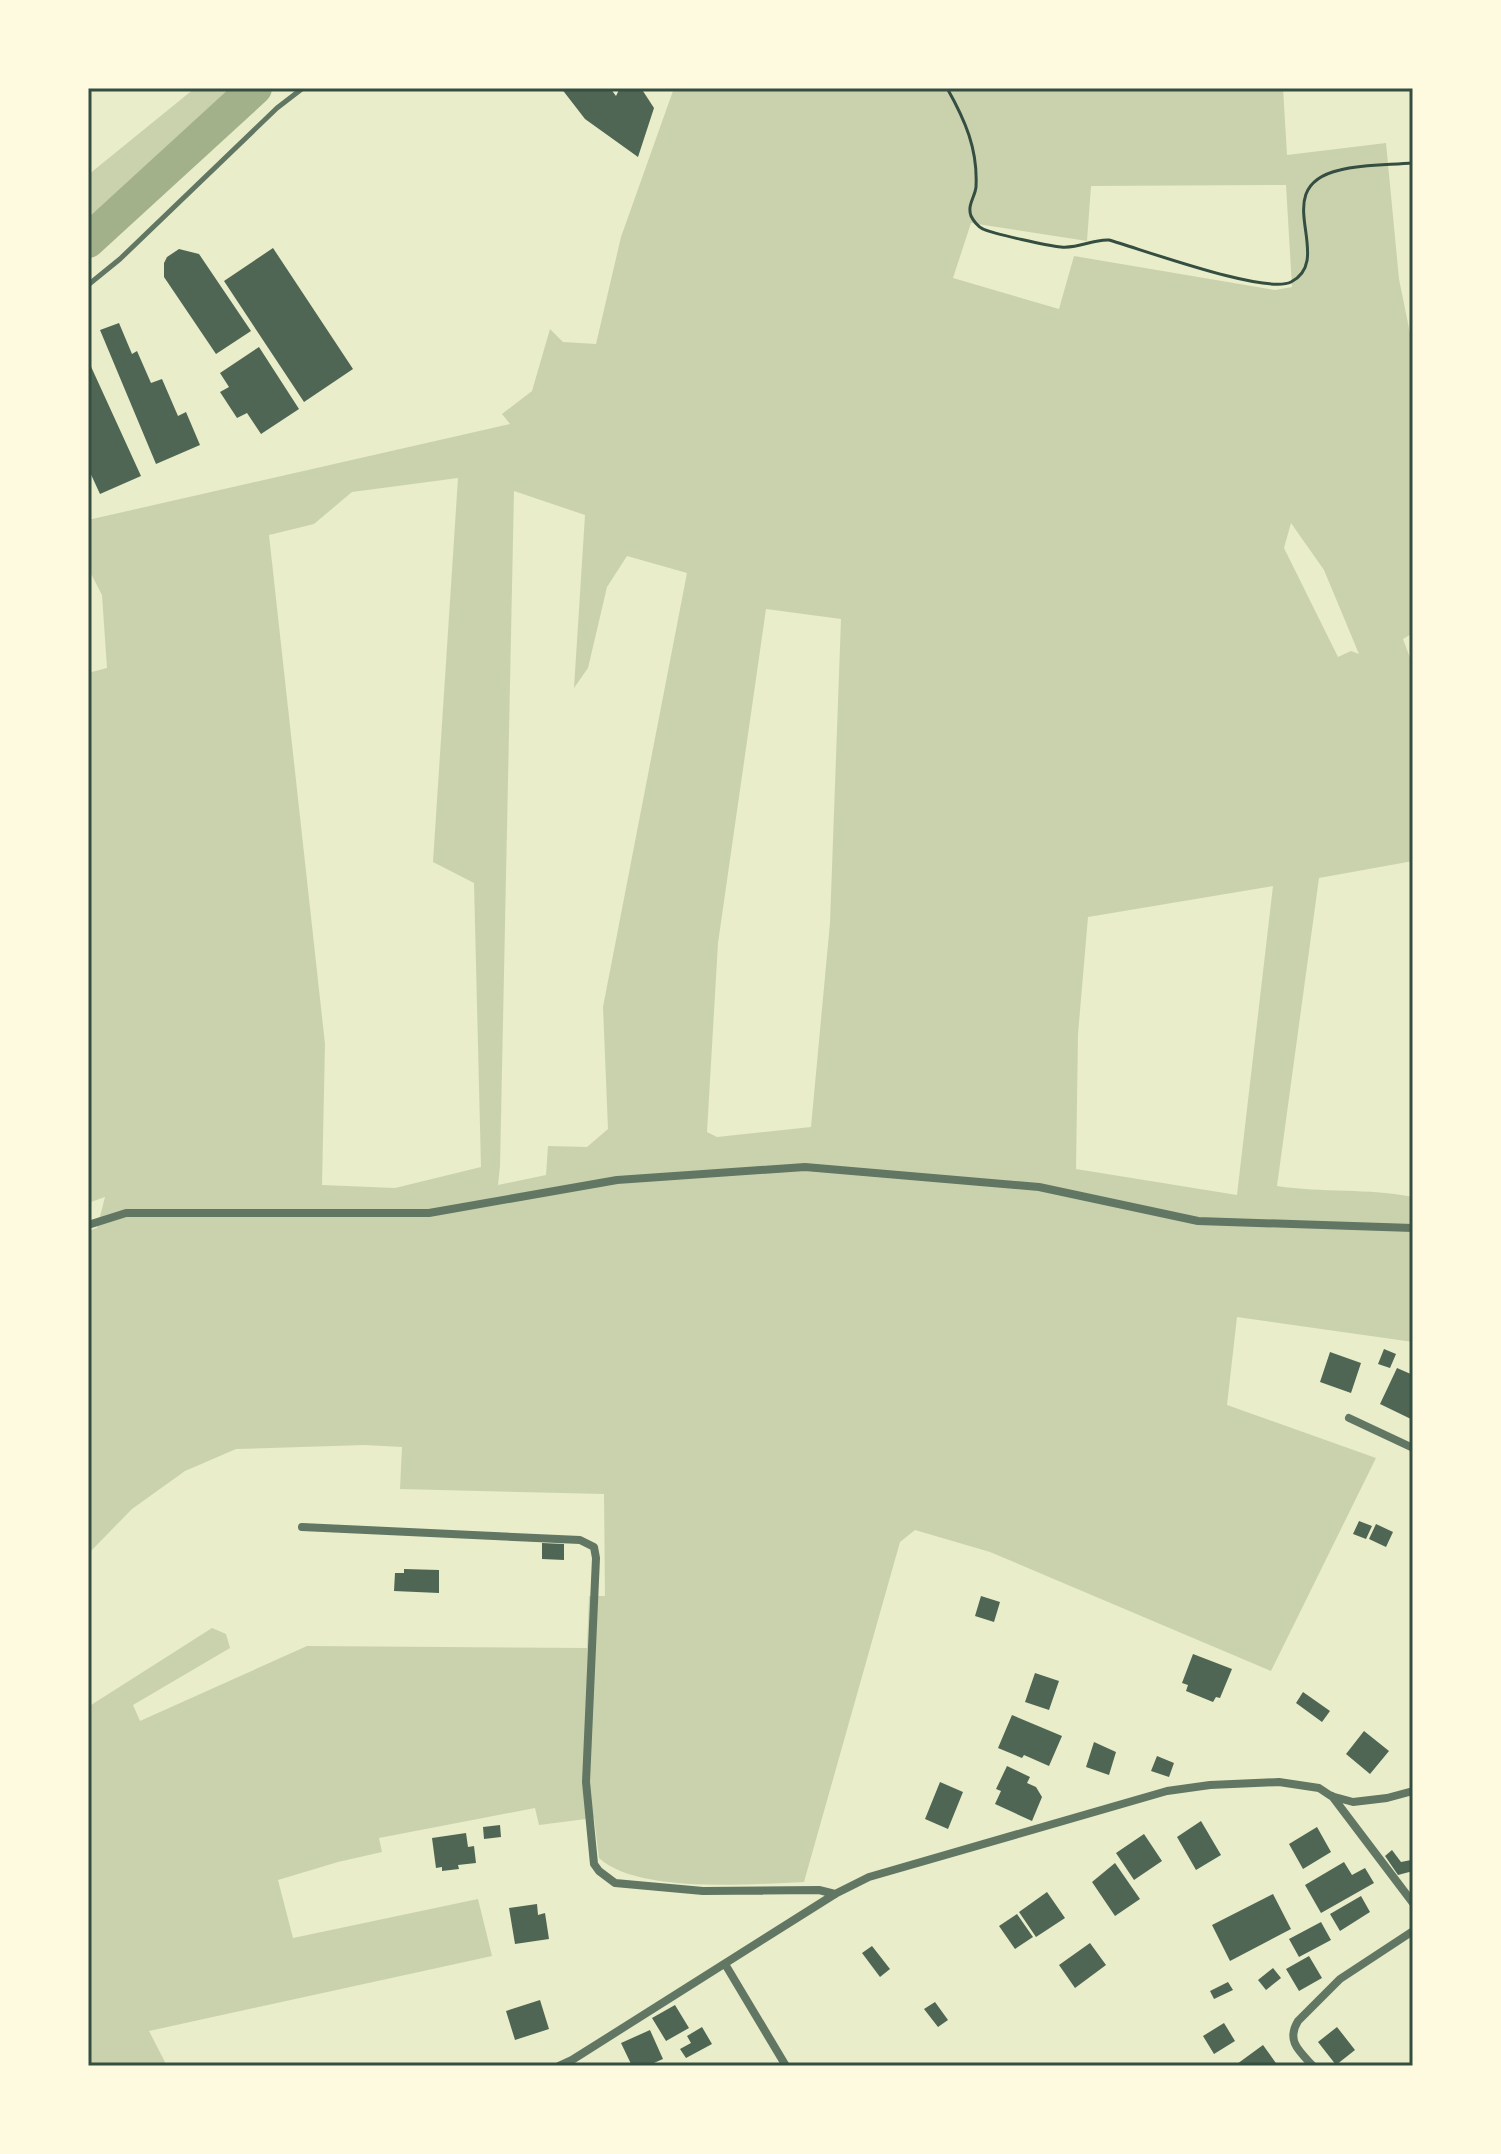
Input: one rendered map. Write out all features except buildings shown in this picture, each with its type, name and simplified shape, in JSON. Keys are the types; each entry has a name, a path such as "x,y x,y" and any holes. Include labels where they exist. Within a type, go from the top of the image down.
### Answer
{"street":[{"path":"88,1225 126,1213 429,1213 617,1180 805,1167 1039,1187 1198,1221 1413,1228"},
{"path":"1349,1418 1413,1448"},
{"path":"302,1527 580,1540 594,1547 586,1782 594,1864 615,1883 703,1891 811,1890 835,1894"},
{"path":"559,2066 835,1894 869,1877 1167,1791 1210,1785 1279,1782 1319,1788 1331,1796 1353,1802 1413,1791"},
{"path":"1331,1796 1413,1903"},
{"path":"1313,2066 1294,2045 1293,2030 1298,2021 1340,1979 1413,1931"},
{"path":"725,1964 786,2066"}],"lane":[{"path":"88,285 120,259 277,108 303,88"}],"path":[{"path":"947,88 967,125 974,148 976,190 969,209 972,219 983,229 1062,247 1082,246 1097,239 1109,240 1271,286 1289,283 1302,274 1308,264 1302,207 1308,189 1320,177 1340,170 1413,163"}],"green space":[{"path":"195,88 239,88 88,222 88,175"},
{"path":"674,88 1283,88 1287,155 1386,143 1399,279 1413,348 1413,633 1403,639 1413,666 1413,861 1319,878 1277,1186 1413,1197 1413,1342 1237,1317 1227,1405 1376,1458 1271,1671 990,1552 915,1530 900,1542 804,1882 727,1885 667,1882 640,1877 617,1869 599,1858 594,1818 539,1825 535,1808 379,1838 382,1852 278,1880 293,1938 478,1899 492,1956 149,2031 167,2066 91,2066 88,2056 88,1707 212,1628 226,1634 230,1648 133,1705 140,1721 307,1646 587,1648 589,1596 605,1596 604,1494 400,1489 402,1447 365,1445 236,1449 185,1471 132,1509 88,1554 88,1231 97,1228 105,1197 88,1203 88,673 107,668 102,595 88,568 88,520 510,424 502,414 532,391 550,329 563,342 596,344 621,237","holes":["1286,185 1292,287 1275,290 1074,256 1059,309 953,278 971,223 1087,241 1091,186","458,478 433,862 474,883 481,1167 395,1188 322,1185 325,1044 269,535 314,524 352,492","514,491 585,515 574,688 588,668 607,587 627,556 687,573 603,1007 608,1129 587,1147 548,1146 546,1175 498,1185","1291,523 1324,570 1359,654 1351,651 1338,657 1284,548","766,609 841,619 830,923 811,1127 717,1137 707,1132 718,943","1273,886 1237,1195 1076,1169 1078,1034 1088,917"]}],"waterway":[{"path":"88,241 255,88"}]}
